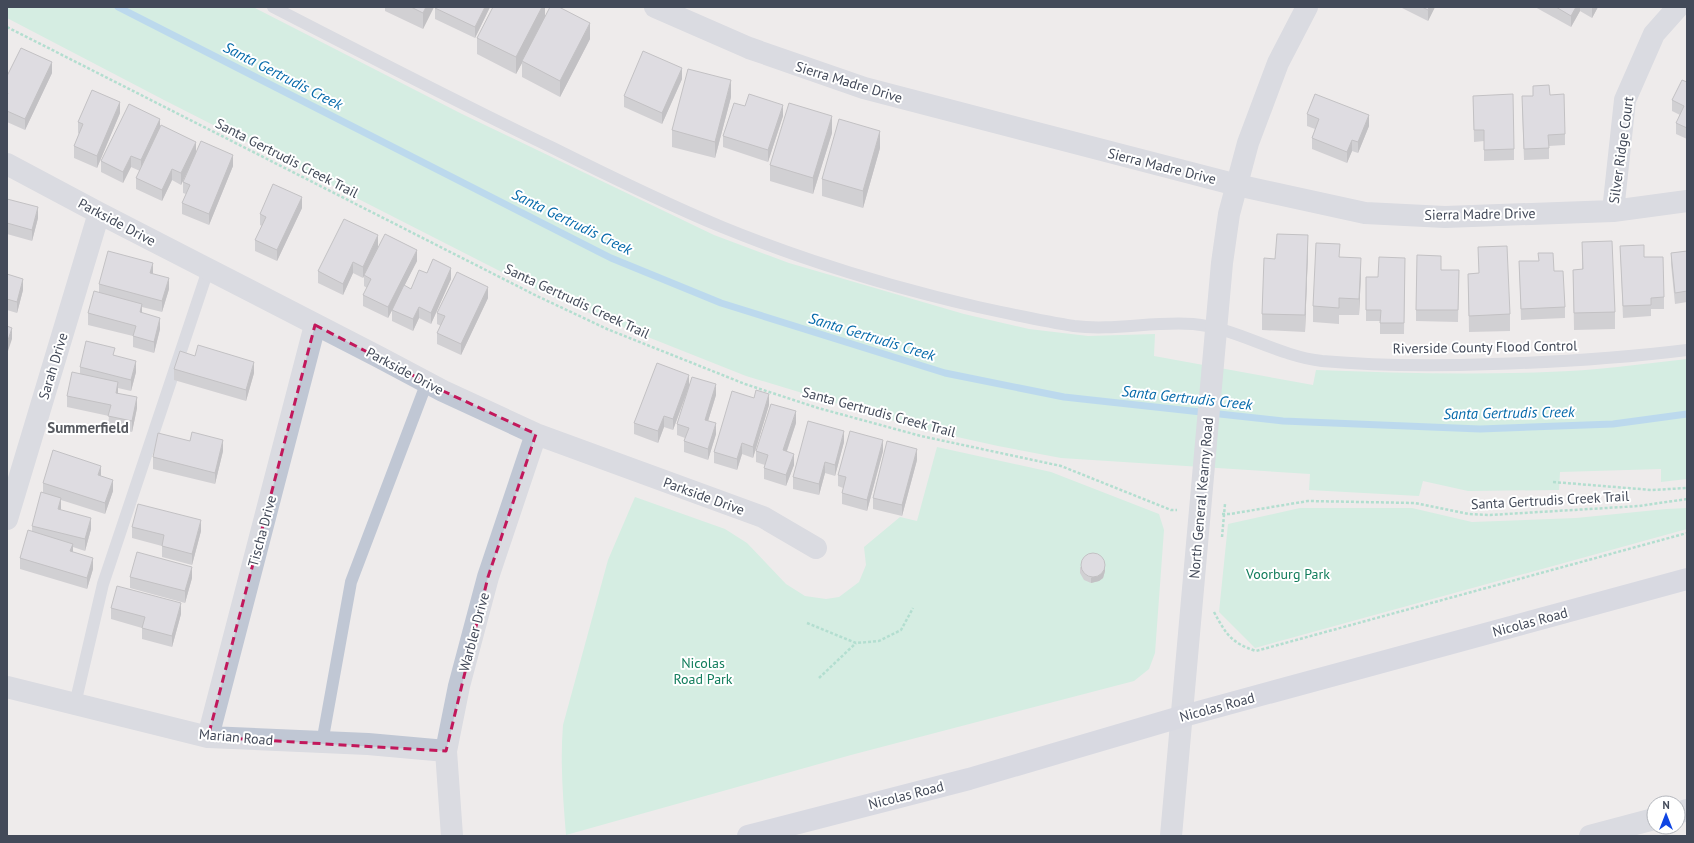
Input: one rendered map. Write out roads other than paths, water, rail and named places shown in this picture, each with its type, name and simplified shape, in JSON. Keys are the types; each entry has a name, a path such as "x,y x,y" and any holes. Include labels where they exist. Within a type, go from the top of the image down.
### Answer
{"main road":[{"name":"Nicolas Road","path":"748,836 969,779 1180,717 1687,579"}],"street":[{"name":"Sierra Madre Drive","path":"655,7 748,48 864,88 1237,185 1365,213 1444,217 1613,211 1687,201"},
{"name":"North General Kearny Road","path":"1171,836 1180,717 1216,333 1229,214 1248,143 1278,63 1307,7"},
{"name":"Silver Ridge Court","path":"1613,211 1626,100 1654,34 1678,7"},
{"name":"Parkside Drive","path":"7,164 443,391 536,434 762,517 816,548"},
{"name":"Sarah Drive","path":"7,519 99,213"},
{"name":"Tischa Drive","path":"208,737 315,325"},
{"name":"Warbler Drive","path":"452,836 446,751 459,686 488,577 536,434"},
{"name":"Marian Road","path":"7,687 208,737 368,744 446,751"},
{"path":"1590,836 1615,833 1646,822"}],"lane":[{"name":"Riverside County Flood Control","path":"273,7 465,106 627,185 722,227 790,252 938,298 1023,317 1076,326 1193,324 1216,333 1269,346 1318,361 1422,366 1625,358 1687,350"},
{"path":"75,704 103,584 208,270"},
{"path":"322,743 351,582 427,382"}],"waterway":[{"name":"Santa Gertrudis Creek","path":"118,7 611,258 721,303 945,373 1064,397 1283,421 1480,429 1613,424 1687,414"}],"district":[{"name":"Summerfield","path":"88,428"}],"park label":[{"name":"Voorburg Park","path":"1288,574"},
{"name":"Nicolas Road Park","path":"703,672"}]}
